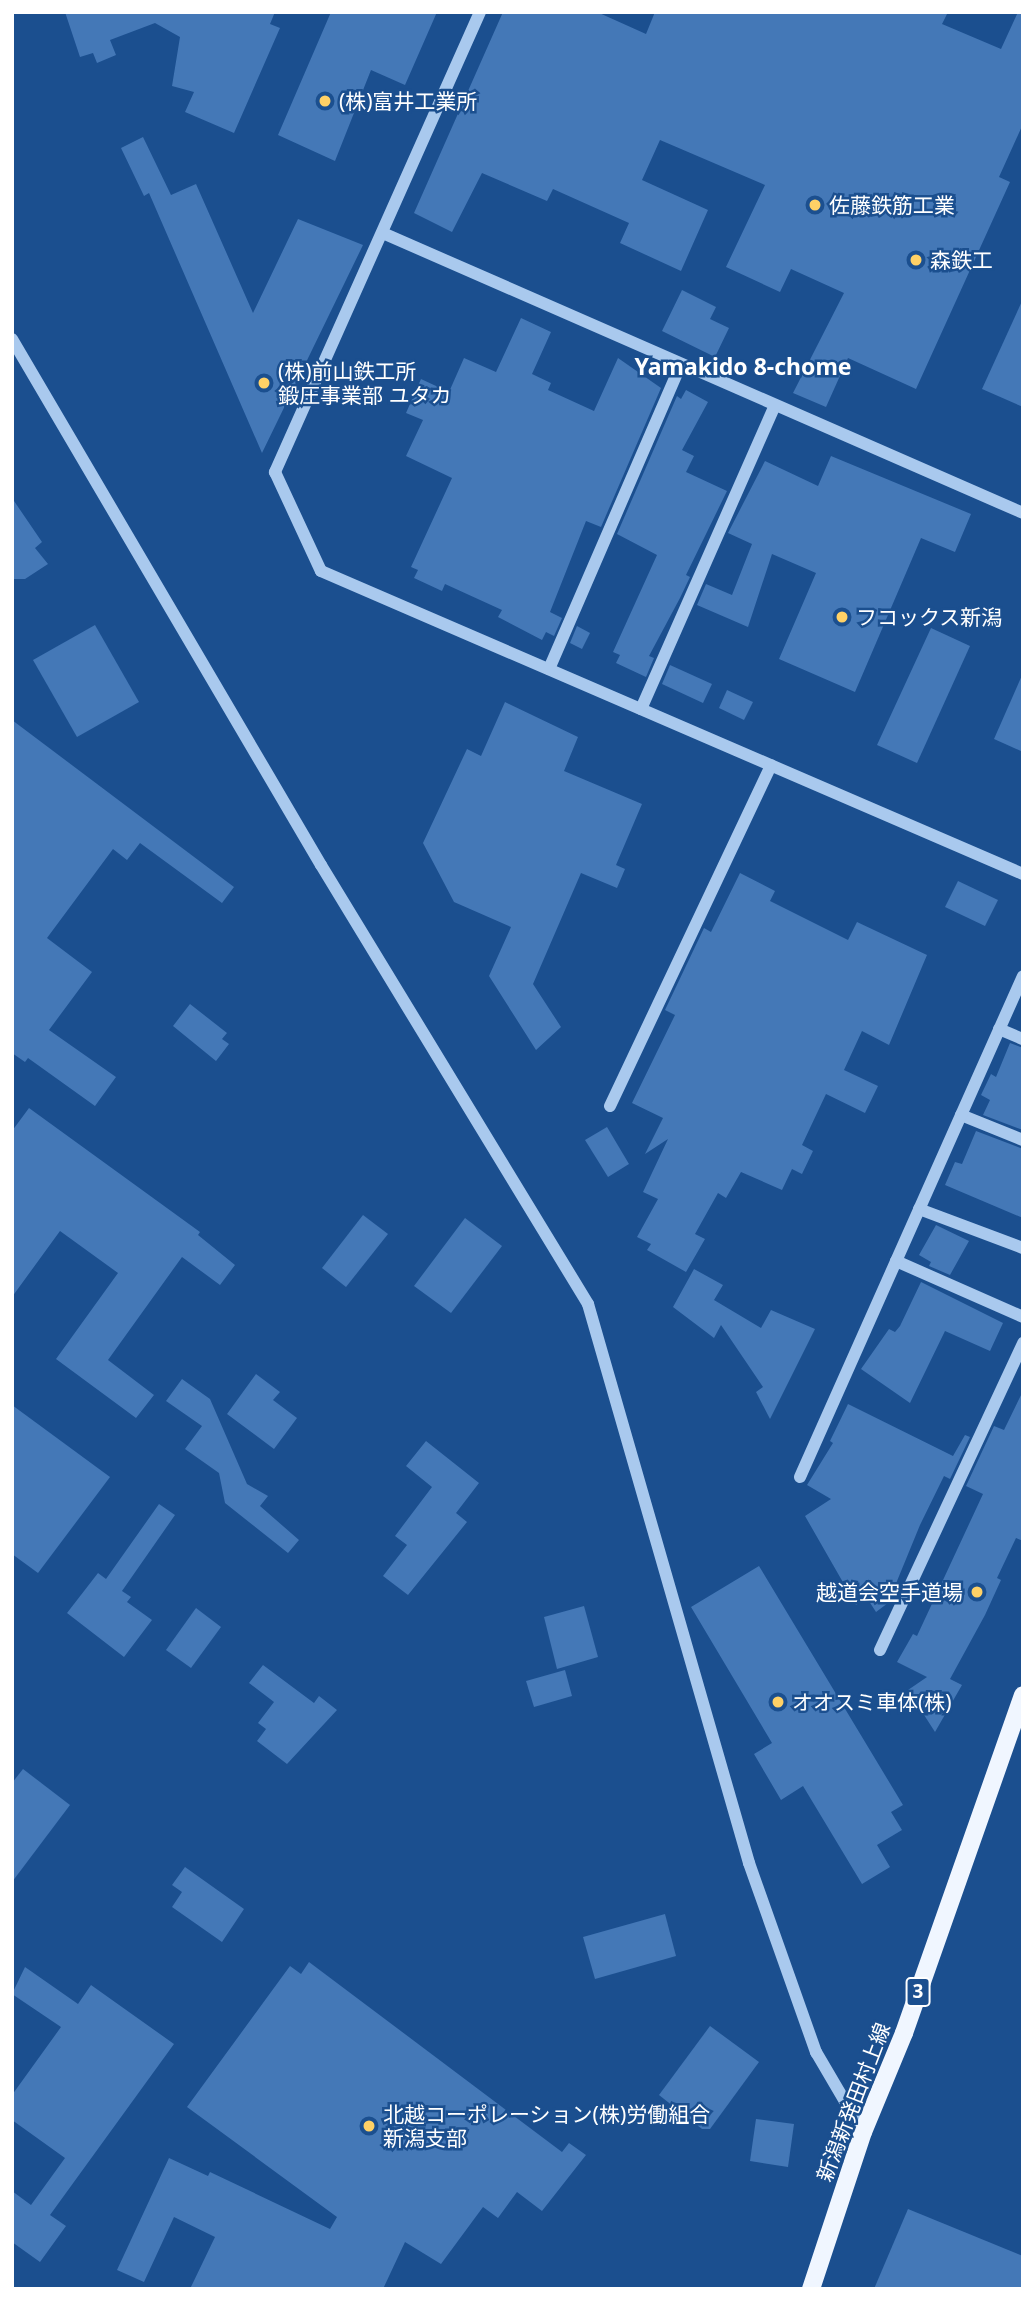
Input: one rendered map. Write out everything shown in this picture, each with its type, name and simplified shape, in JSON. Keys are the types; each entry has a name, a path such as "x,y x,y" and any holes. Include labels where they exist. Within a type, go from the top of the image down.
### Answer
{"main road":[{"name":"新潟新発田村上線","path":"811,2289 863,2132 904,2033 1023,1695"}],"street":[{"path":"480,12 385,234 275,472 321,571 1023,874"},
{"path":"385,234 1023,513"},
{"path":"12,339 321,865 588,1304 749,1863 816,2052 863,2132"},
{"path":"549,669 681,364"},
{"path":"641,709 775,405"},
{"path":"611,1106 771,765"},
{"path":"800,1477 1023,976"},
{"path":"999,1029 1023,1039"},
{"path":"961,1115 1023,1140"},
{"path":"919,1209 1023,1248"},
{"path":"896,1261 1023,1317"},
{"path":"880,1650 1023,1343"}],"building":[{"path":"65,12 275,12 270,24 280,28 234,133 185,112 194,92 172,86 180,37 155,23 110,40 116,55 97,63 93,53 80,57"},
{"name":"(株)富井工業所","path":"331,12 437,12 405,85 371,70 335,161 278,135"},
{"path":"503,12 597,12 646,34 655,12 948,12 942,24 1001,49 1018,12 1023,12 1023,124 999,177 1010,182 916,389 848,358 826,407 793,393 844,293 791,269 780,292 726,267 765,185 660,140 642,180 708,210 681,271 620,243 629,223 553,189 547,201 482,173 452,232 414,213"},
{"name":"(株)前山鉄工所 鍛圧事業部 ユタカ","path":"143,137 171,195 196,184 253,313 298,219 363,245 262,453 149,193 144,196 121,148"},
{"path":"682,290 716,307 710,319 729,328 715,357 662,331"},
{"path":"1023,299 1023,407 982,389"},
{"path":"521,318 551,332 532,374 551,383 548,390 594,411 618,358 661,388 601,527 586,521 550,612 562,618 554,636 546,632 542,640 498,617 502,610 445,584 442,591 414,578 418,570 411,567 452,478 406,456 423,420 406,413 421,379 449,392 464,358 496,372"},
{"path":"686,390 708,402 682,450 694,456 686,472 727,491 686,575 690,577 649,656 654,658 646,677 616,663 620,655 613,652 657,555 617,534 677,396 681,399"},
{"path":"831,456 971,514 955,552 921,538 855,692 779,659 816,573 772,554 748,627 697,605 706,584 732,595 752,544 728,533 765,461 818,486"},
{"path":"12,498 42,542 35,548 48,564 25,579 12,579"},
{"path":"95,625 139,702 77,737 33,660"},
{"path":"577,626 590,633 582,649 570,643"},
{"path":"931,628 970,646 917,763 877,745"},
{"path":"670,665 712,684 703,703 662,684"},
{"path":"1023,673 1023,752 994,739"},
{"path":"727,690 753,702 744,720 719,708"},
{"path":"505,702 578,737 564,771 642,804 616,865 625,869 617,888 581,873 533,984 561,1027 536,1050 489,976 511,927 454,902 423,843 467,749 481,756"},
{"path":"12,720 234,887 222,903 140,843 127,860 113,849 47,938 92,972 49,1030 116,1077 95,1106 28,1058 25,1062 12,1053"},
{"path":"740,873 775,891 770,901 848,940 857,922 927,955 889,1045 862,1031 844,1070 878,1086 865,1113 826,1094 802,1145 813,1151 802,1174 792,1169 782,1190 741,1172 726,1198 718,1193 695,1234 705,1239 686,1272 647,1250 651,1244 637,1237 658,1199 643,1192 668,1139 645,1154 663,1118 632,1103 675,1015 665,1010 704,928 711,932"},
{"path":"958,881 998,900 985,926 945,907"},
{"path":"190,1004 227,1033 222,1039 229,1044 216,1061 173,1026"},
{"path":"1010,1043 1023,1048 1023,1130 983,1115 990,1100 981,1095 991,1074 996,1077"},
{"path":"29,1108 200,1232 198,1235 235,1265 220,1285 182,1257 108,1360 154,1395 136,1418 56,1359 118,1273 60,1231 12,1297 12,1131"},
{"path":"607,1127 629,1164 608,1177 585,1140"},
{"path":"976,1131 1023,1149 1023,1218 945,1185 955,1162 962,1164"},
{"path":"363,1215 388,1234 346,1287 322,1268"},
{"path":"465,1218 502,1246 451,1313 414,1286"},
{"path":"936,1225 969,1241 950,1275 929,1266 931,1262 919,1255"},
{"path":"694,1269 723,1285 714,1300 761,1328 771,1310 815,1329 770,1419 756,1392 763,1387 721,1325 714,1338 673,1307"},
{"path":"921,1282 1003,1323 990,1351 945,1331 910,1403 861,1369 889,1329 895,1332 900,1326"},
{"path":"256,1374 280,1392 273,1400 297,1418 274,1449 227,1414"},
{"path":"182,1379 210,1399 247,1484 268,1496 260,1506 299,1540 288,1553 225,1503 219,1473 185,1449 202,1426 166,1401"},
{"path":"1023,1391 1023,1541 1016,1538 997,1578 1001,1580 985,1615 950,1679 962,1685 935,1732 908,1690 927,1677 897,1662 913,1634 917,1636 983,1494 966,1486 994,1426 1004,1430"},
{"path":"848,1404 953,1456 965,1435 970,1437 950,1479 944,1476 920,1525 888,1603 876,1612 867,1598 856,1605 805,1516 831,1499 807,1485 833,1443 830,1441"},
{"path":"12,1405 110,1477 38,1573 12,1554"},
{"path":"426,1441 479,1483 456,1513 467,1522 408,1595 383,1576 407,1545 395,1536 432,1487 406,1466"},
{"path":"159,1504 175,1515 122,1591 131,1597 127,1602 152,1620 124,1657 67,1613 98,1573 106,1579"},
{"name":"オオスミ車体(株)","path":"759,1566 903,1805 891,1812 902,1830 877,1845 890,1867 862,1884 803,1786 781,1800 754,1754 772,1743 691,1607"},
{"path":"584,1606 598,1657 557,1669 544,1617"},
{"path":"196,1608 221,1627 191,1668 166,1650"},
{"path":"263,1665 314,1703 319,1696 337,1710 287,1764 257,1741 266,1729 258,1723 274,1702 249,1683"},
{"path":"565,1670 572,1696 534,1707 526,1681"},
{"path":"23,1769 70,1805 12,1882 12,1783"},
{"path":"185,1867 244,1909 222,1942 172,1907 182,1892 172,1885"},
{"path":"665,1914 676,1956 595,1979 583,1937"},
{"name":"北越コーポレーション(株)労働組合 新潟支部","path":"309,1962 562,2152 569,2143 586,2155 542,2211 517,2192 498,2218 483,2207 441,2264 405,2242 383,2289 190,2289 215,2237 174,2217 144,2282 117,2270 169,2158 208,2176 210,2172 330,2229 337,2217 187,2107 290,1966 301,1974"},
{"path":"25,1967 78,2004 91,1985 174,2044 50,2215 66,2226 40,2262 12,2242 12,2191 31,2205 65,2158 12,2120 12,2095 61,2027 12,1994"},
{"path":"710,2026 759,2062 710,2129 702,2129 659,2095"},
{"path":"756,2119 794,2124 788,2167 750,2161"},
{"path":"908,2209 1023,2256 1023,2289 874,2289"}],"place":[{"name":"(株)富井工業所","path":"325,101"},
{"name":"佐藤鉄筋工業","path":"815,205"},
{"name":"森鉄工","path":"916,260"},
{"name":"(株)前山鉄工所 鍛圧事業部 ユタカ","path":"264,383"},
{"name":"フコックス新潟","path":"842,617"},
{"name":"越道会空手道場","path":"977,1592"},
{"name":"オオスミ車体(株)","path":"778,1702"},
{"name":"北越コーポレーション(株)労働組合 新潟支部","path":"369,2126"}],"district":[{"name":"Yamakido 8-chome","path":"743,366"}]}
